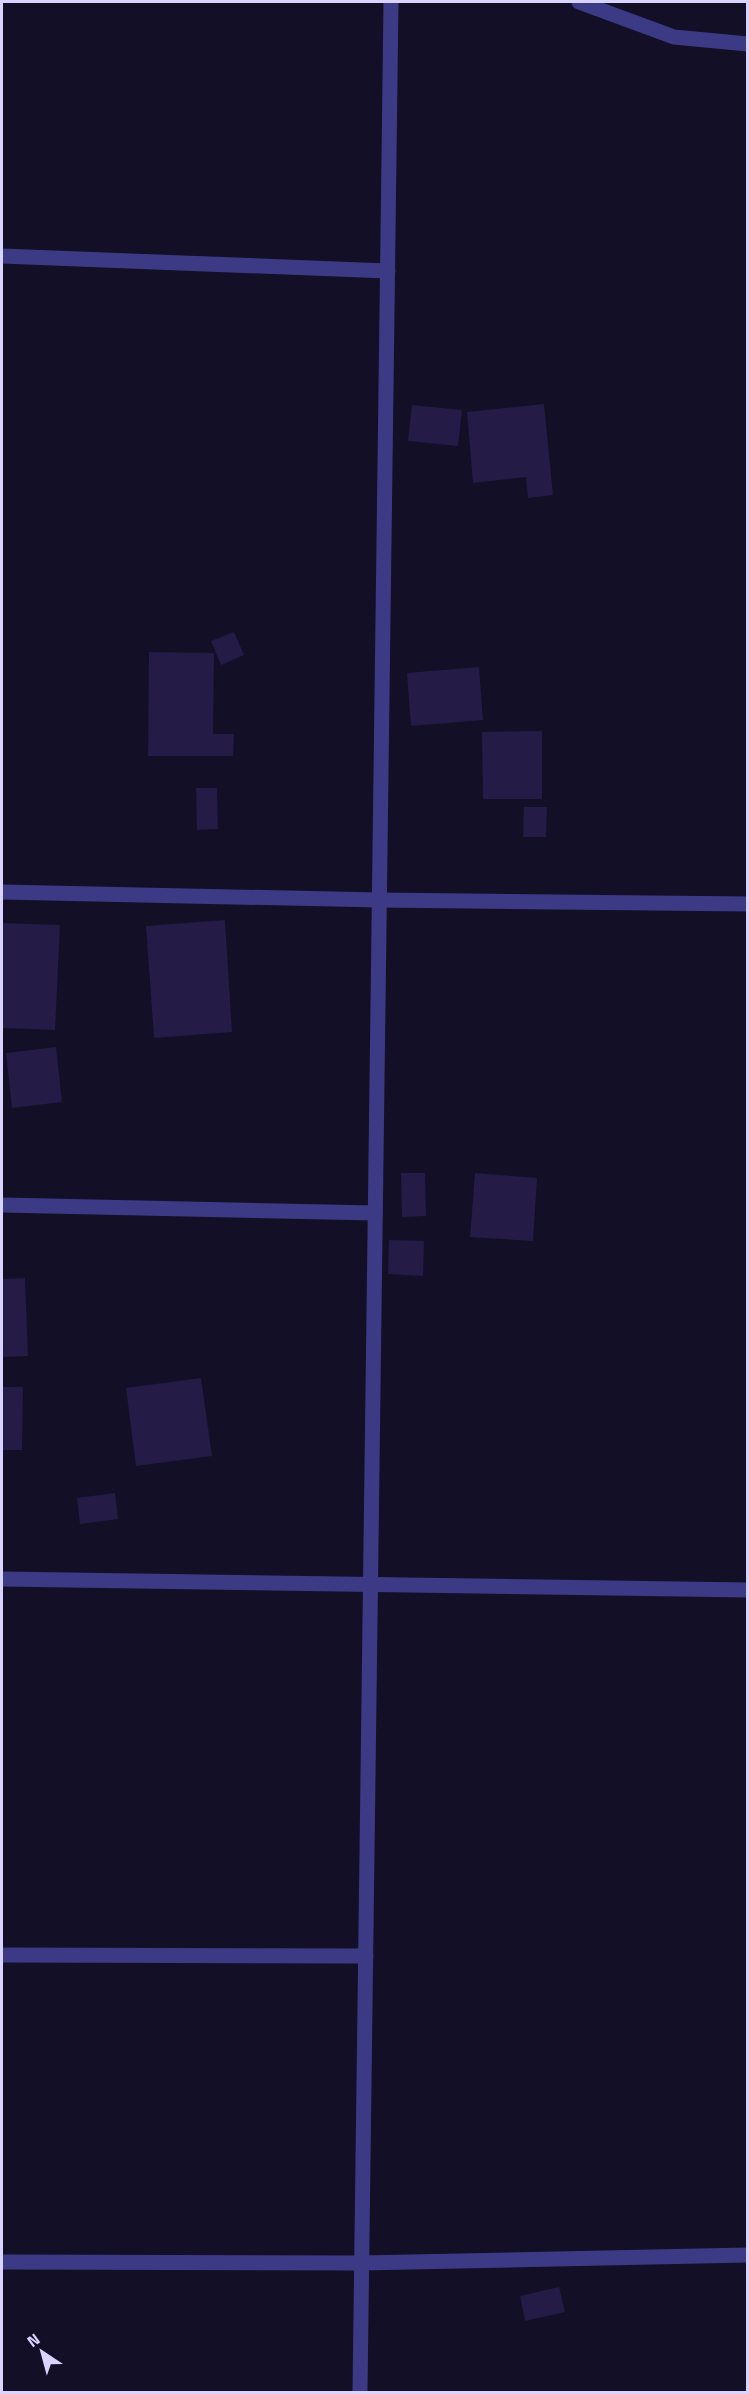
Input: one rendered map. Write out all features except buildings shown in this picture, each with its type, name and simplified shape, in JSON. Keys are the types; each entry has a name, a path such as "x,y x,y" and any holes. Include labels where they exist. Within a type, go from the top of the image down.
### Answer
{"street":[{"path":"360,2392 391,2"},
{"path":"579,2 674,37 747,44"},
{"path":"2,256 388,271"},
{"path":"2,892 380,900 747,904"},
{"path":"2,1204 375,1213"},
{"path":"2,1579 747,1590"},
{"path":"2,1955 366,1956"},
{"path":"2,2262 362,2263 747,2254"}]}
